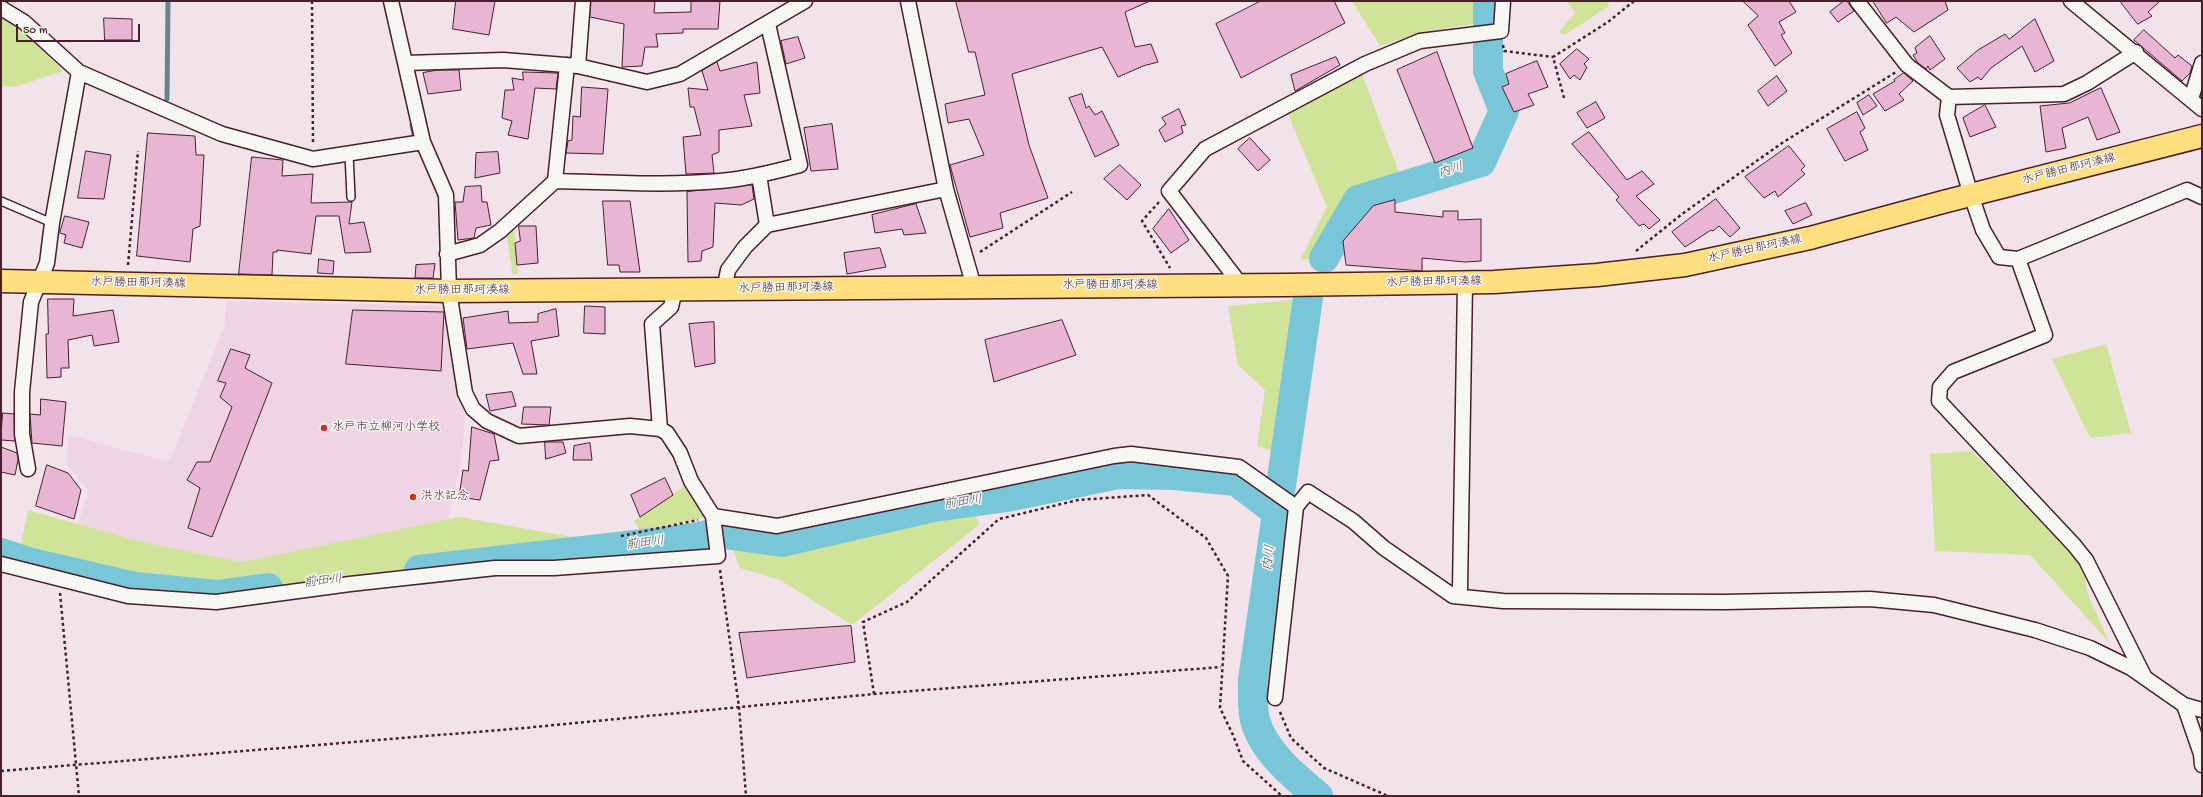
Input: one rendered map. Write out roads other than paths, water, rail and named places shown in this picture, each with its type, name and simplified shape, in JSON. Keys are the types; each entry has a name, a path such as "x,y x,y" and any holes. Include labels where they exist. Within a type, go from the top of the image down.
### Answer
{"main road":[{"name":"水戸勝田那珂湊線","path":"1,281 449,291 1465,284 1597,275 1685,265 1810,238 2202,136"}],"street":[{"path":"1,564 128,596 216,602 350,584 495,568 554,568 718,556 712,516 691,481 680,453 667,433 660,429 630,426 519,436 487,421 473,409 465,393 449,291 446,195 423,142 391,1"},
{"path":"447,254 480,245 500,231 555,181 583,1"},
{"path":"405,62 503,60 573,65 647,82 680,74 732,42 768,24 805,1"},
{"path":"908,1 946,189 974,287"},
{"path":"1241,285 1169,191 1205,149 1365,64 1420,41 1501,31 1503,1"},
{"path":"1857,1 1906,65 1949,97 2064,94 2087,83 2136,52"},
{"path":"2072,1 2136,52 2202,109"},
{"path":"1,8 24,22 78,72 222,134 313,159 423,142"},
{"path":"555,181 673,183 720,181 759,175 800,165 768,24"},
{"path":"2191,98 2202,63"},
{"path":"28,469 22,434 22,392 31,302 47,262 52,223 78,72"},
{"path":"1949,97 1947,115 1971,195 1983,230 1999,257 2018,259 2187,190 2202,197"},
{"path":"759,175 767,225"},
{"path":"724,290 728,270 745,247 767,225 946,189"},
{"path":"2018,259 2045,335 1953,372 1940,387 1939,401 2074,545 2086,560 2145,680"},
{"path":"1453,596 1460,589 1465,284"},
{"path":"660,429 652,324 671,307 675,290"},
{"path":"712,516 777,526 1114,456 1131,454 1239,467 1292,504"},
{"path":"1275,698 1292,504 1308,492 1353,521 1384,548 1453,596 1503,601 1710,602 1870,599 1934,605 2035,630 2090,648 2131,668 2145,680 2184,705 2202,710"},
{"path":"2184,705 2201,754 2202,765"}],"lane":[{"path":"348,154 352,196"},
{"path":"1,201 52,223"}],"waterway":[{"path":"167,99 168,1"},
{"path":"1488,1 1488,29"},
{"name":"内川","path":"1324,258 1358,200 1481,162 1504,111 1488,71 1488,37"},
{"path":"411,139 415,139 412,125"},
{"name":"内川","path":"1308,298 1253,680 1253,710 1259,731 1272,753 1290,772 1318,796"},
{"name":"前田川","path":"419,570 695,538 717,533 782,542 934,507 1007,497 1118,474 1174,475 1236,481 1277,512"},
{"name":"前田川","path":"1,553 28,562 135,587 217,595 268,588"}],"place":[{"name":"水戸市立柳河小学校","path":"324,428"},
{"name":"洪水記念","path":"413,497"}]}
